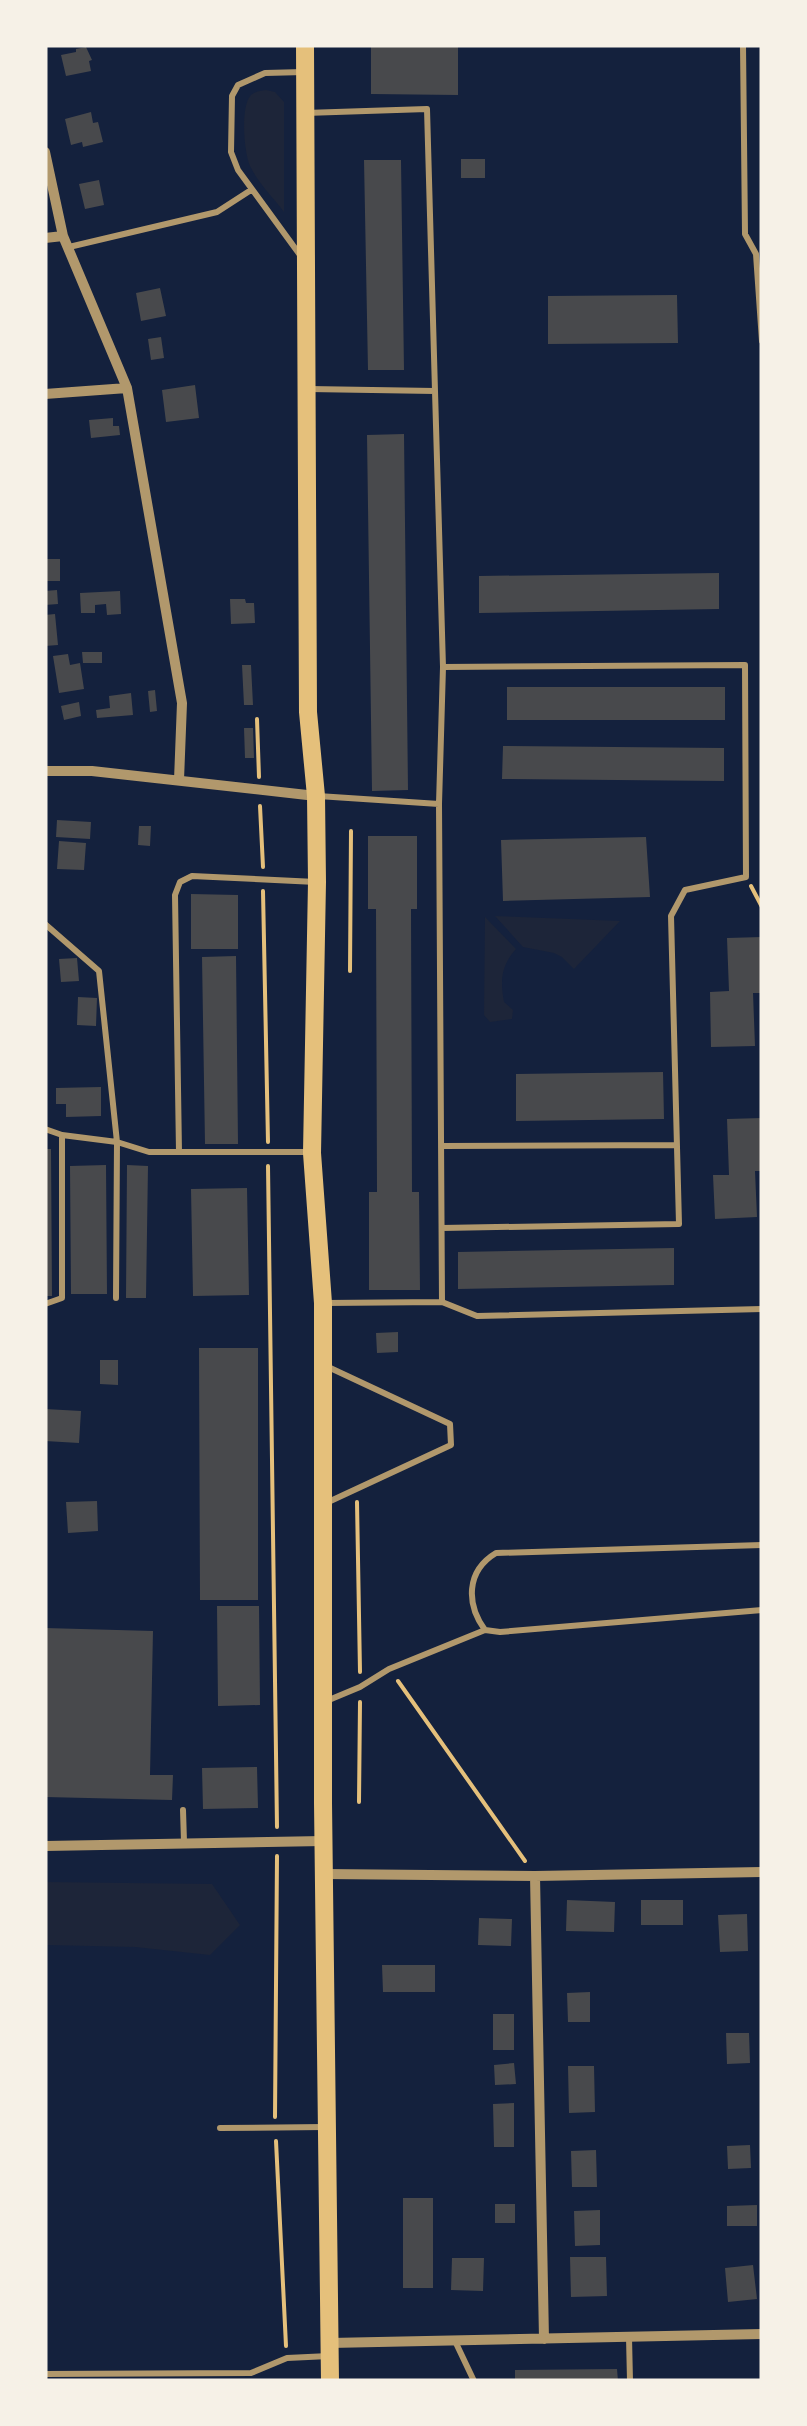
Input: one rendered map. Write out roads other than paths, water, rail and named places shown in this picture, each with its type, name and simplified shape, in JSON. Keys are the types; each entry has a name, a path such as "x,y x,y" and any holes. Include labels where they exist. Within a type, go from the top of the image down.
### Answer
{"main road":[{"path":"305,45 308,712 316,796 318,882 312,1152 323,1302 330,2381"}],"street":[{"path":"45,152 65,242 127,388 182,702 179,780"},
{"path":"45,238 65,242"},
{"path":"45,394 127,388"},
{"path":"45,771 92,771 316,796"},
{"path":"45,1846 324,1840"},
{"path":"324,1874 762,1872"},
{"path":"535,1876 544,2339"},
{"path":"330,2350 455,2341 762,2334"}],"lane":[{"path":"743,45 745,234 756,254 762,341"},
{"path":"306,72 264,73 238,85 232,96 231,152 238,170 293,242 307,275"},
{"path":"305,113 427,109 443,667 439,804 442,1302"},
{"path":"65,242 217,212 252,190"},
{"path":"307,390 435,391"},
{"path":"442,1228 679,1224 671,916 685,890 746,877 744,665 443,667"},
{"path":"316,796 439,804"},
{"path":"179,1152 175,895 180,882 192,876 318,882"},
{"path":"45,924 99,971 117,1142 116,1298"},
{"path":"45,1129 150,1152 312,1152"},
{"path":"45,1304 62,1298 62,1135"},
{"path":"442,1146 676,1144"},
{"path":"323,1302 442,1302 476,1316 762,1309"},
{"path":"323,1365 450,1424 450,1445 323,1504"},
{"path":"485,1630 477,1618 471,1592 474,1576 484,1560 496,1553 762,1546"},
{"path":"323,1702 360,1687 389,1669 485,1630 500,1632 762,1610"},
{"path":"183,1810 184,1844"},
{"path":"220,2128 327,2127"},
{"path":"629,2337 630,2381"},
{"path":"455,2341 474,2381"},
{"path":"45,2374 250,2373 287,2358 330,2350"}]}
